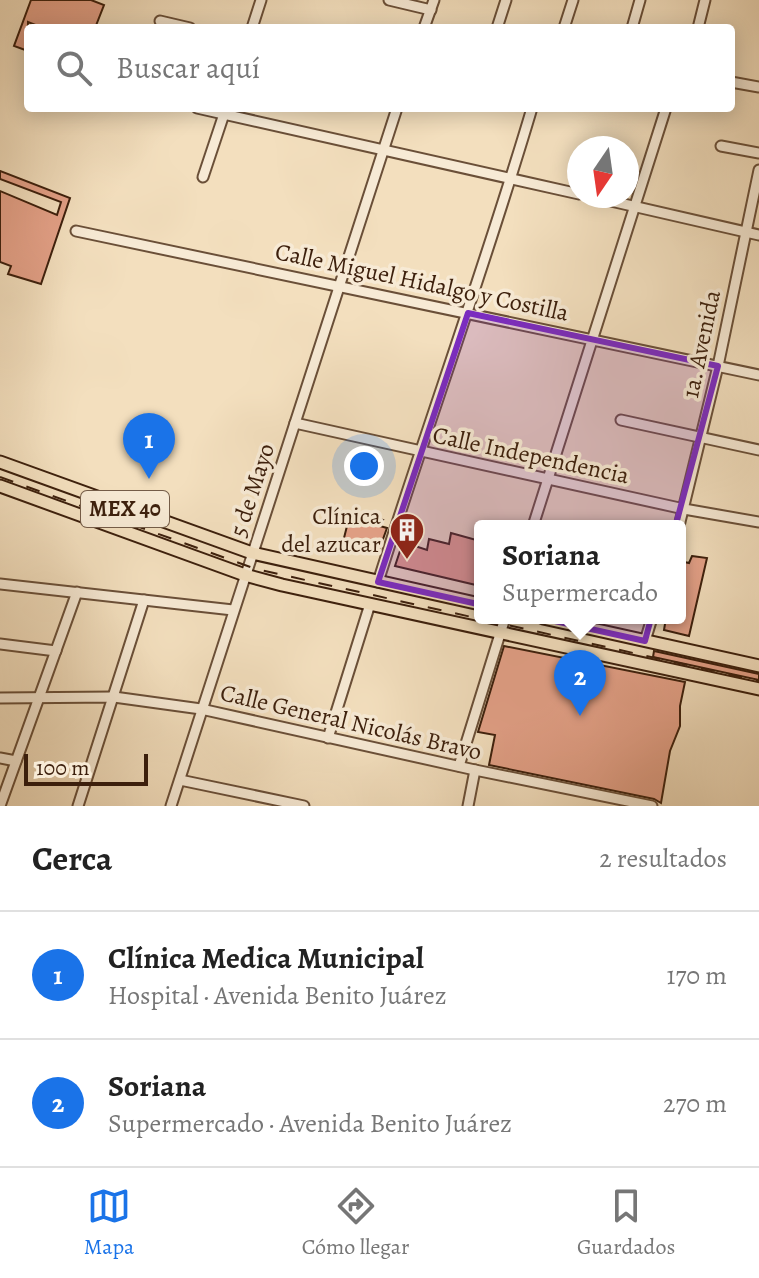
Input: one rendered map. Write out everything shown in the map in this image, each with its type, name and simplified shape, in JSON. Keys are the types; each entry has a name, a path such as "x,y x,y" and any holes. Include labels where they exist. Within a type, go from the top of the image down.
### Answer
{"main road":[{"name":"MEX 40","path":"0,462 252,553 474,603"},
{"name":"MEX 40","path":"0,486 245,575 759,689"},
{"path":"143,537 149,518"},
{"path":"570,624 759,666"}],"street":[{"path":"253,24 261,0"},
{"path":"389,0 432,5 425,24"},
{"path":"498,24 506,0"},
{"path":"565,24 573,0"},
{"path":"633,24 640,0"},
{"path":"699,24 705,0"},
{"path":"160,21 173,24"},
{"path":"735,83 759,87"},
{"path":"203,177 225,112"},
{"path":"229,112 383,151 567,191"},
{"name":"5 de Mayo","path":"171,806 396,112"},
{"path":"378,582 419,451 468,313 531,112"},
{"path":"639,197 665,112"},
{"path":"721,146 759,153"},
{"name":"1a. Avenida","path":"681,520 718,366 759,171"},
{"path":"535,520 636,208"},
{"path":"639,208 759,235"},
{"name":"Calle Miguel Hidalgo y Costilla","path":"76,231 759,375"},
{"path":"621,420 759,450"},
{"name":"Calle Independencia","path":"295,423 548,480 759,522"},
{"path":"0,584 233,610"},
{"path":"0,806 77,592"},
{"path":"78,806 144,600"},
{"path":"328,738 370,604"},
{"path":"459,766 503,624"},
{"path":"645,641 650,624"},
{"path":"0,644 56,651"},
{"name":"Calle General Nicolás Bravo","path":"0,698 114,697 201,709 652,806"},
{"path":"0,758 16,761"},
{"path":"468,806 475,770"},
{"path":"180,780 304,806"}],"highlighted area":[{"path":"468,313 718,366 645,641 378,582"}],"building":[{"path":"31,0 91,0 104,5 97,24 28,22 24,24 24,50 14,46"},
{"path":"0,171 70,198 41,284 8,274 11,266 0,262 0,191 57,215 61,202 0,179"},
{"path":"342,511 383,520 380,526 387,528 379,550 343,542 347,526 340,524"},
{"path":"451,533 474,539 474,585 395,566 403,542 427,550 429,539 449,544"},
{"path":"692,556 707,558 689,636 664,630 665,624 686,624 686,562 689,563"},
{"path":"504,646 685,682 680,726 670,751 661,803 489,765 495,735 478,732"},
{"path":"654,651 759,674 759,680 653,657"}],"railway":[{"path":"0,477 256,569 474,618"},
{"path":"503,624 759,681"}],"place":[{"name":"Clínica Medica Municipal","path":"149,479"},
{"name":"Clínica del azucar","path":"407,561"},
{"name":"Soriana","path":"580,716"}]}
